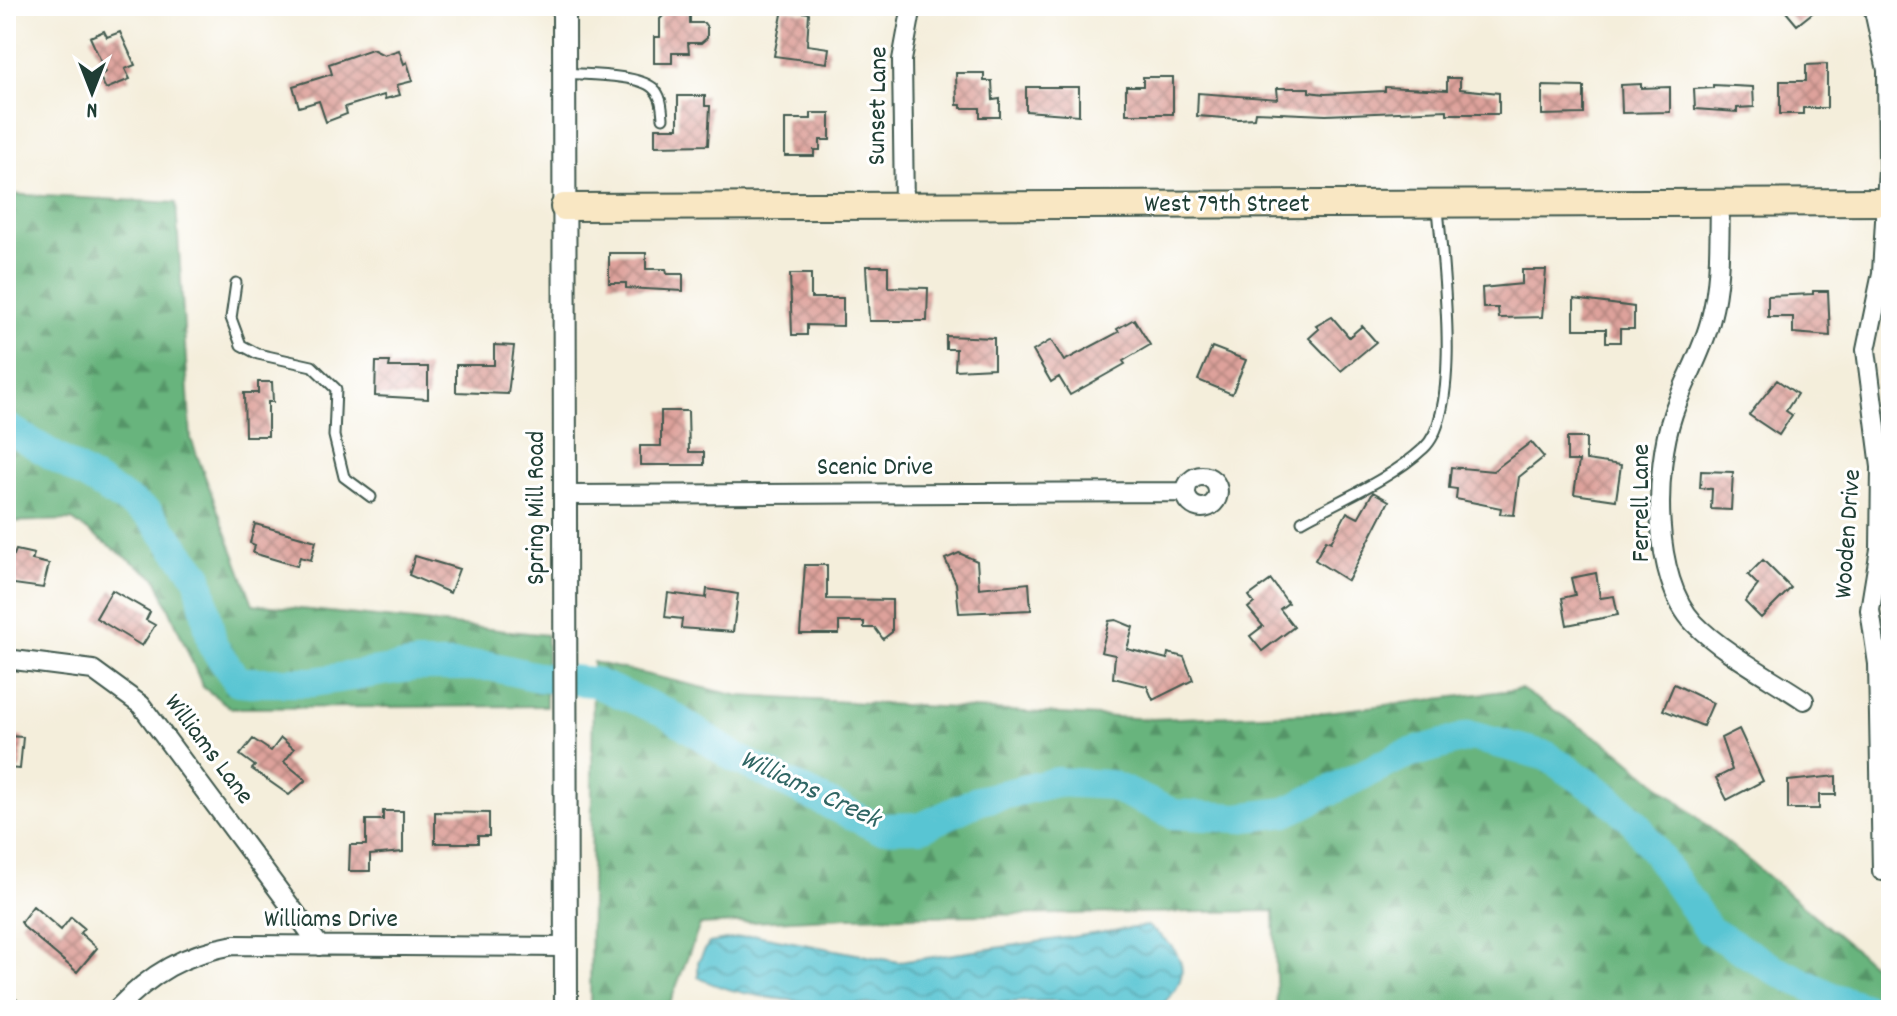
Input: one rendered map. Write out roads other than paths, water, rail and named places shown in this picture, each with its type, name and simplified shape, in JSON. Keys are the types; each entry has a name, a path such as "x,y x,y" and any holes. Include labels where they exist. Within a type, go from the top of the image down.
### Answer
{"main road":[{"name":"West 79th Street","path":"564,207 1888,202"}],"street":[{"name":"Spring Mill Road","path":"564,6 566,1010"},
{"name":"Sunset Lane","path":"904,207 902,60 912,6"},
{"name":"Wooden Drive","path":"1873,6 1887,70 1888,202 1882,273 1866,350 1881,467 1880,549 1870,610 1878,664 1882,871"},
{"name":"Ferrell Lane","path":"1720,203 1714,307 1701,351 1673,414 1664,453 1663,557 1673,592 1694,623 1804,700"},
{"name":"Scenic Drive","path":"565,495 1186,492"},
{"name":"Williams Lane","path":"6,659 93,670 141,705 320,946"},
{"name":"Williams Drive","path":"116,1010 162,969 212,949 234,945 567,947"},
{"path":"6,1004 14,1010"}],"lane":[{"path":"564,73 641,82 654,89 661,101 663,118"},
{"path":"1302,521 1398,467 1426,447 1444,410 1447,331 1438,204"},
{"path":"236,283 231,318 241,345 258,354 312,366 336,389 334,436 344,477 371,497"}],"water":[{"path":"1147,926 1171,946 1181,966 1177,987 1155,1010 1060,1001 915,1005 815,1002 729,989 698,977 698,962 709,943 756,935 899,962"}],"waterway":[{"name":"Williams Creek","path":"6,427 149,514 198,576 213,646 238,682 313,682 416,666 490,666 538,677 593,682 667,713 734,757 878,828 922,827 977,801 1056,782 1110,785 1174,814 1238,818 1286,812 1401,756 1471,736 1547,756 1602,793 1634,821 1709,930 1772,968 1832,997 1872,1010"}]}
